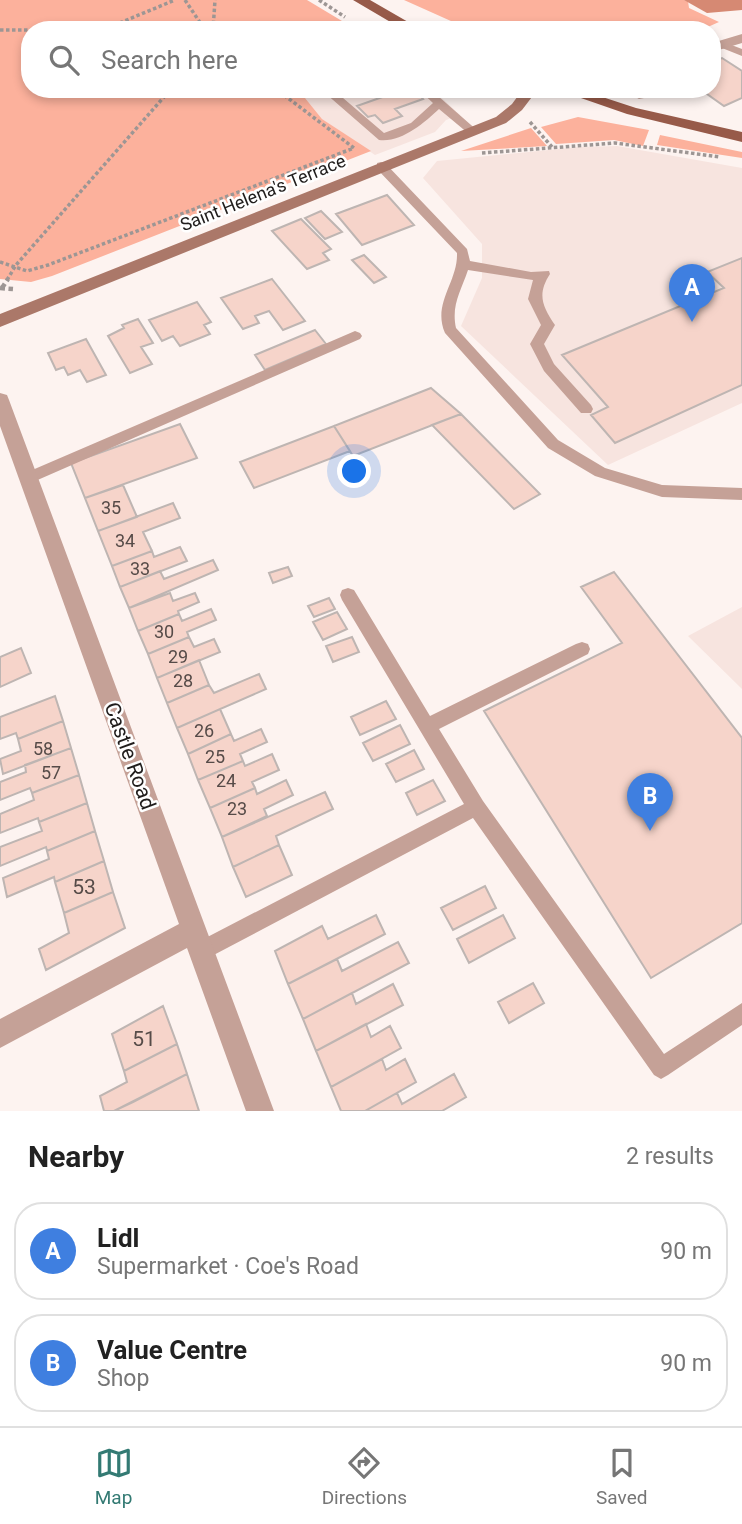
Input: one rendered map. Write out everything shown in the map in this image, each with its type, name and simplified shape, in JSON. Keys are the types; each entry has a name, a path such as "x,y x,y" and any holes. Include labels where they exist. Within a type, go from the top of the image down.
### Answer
{"main road":[{"path":"360,0 398,21"},
{"name":"Saint Helena's Terrace","path":"0,321 381,166 473,132 501,120 524,98"},
{"path":"591,98 632,111 742,137"}],"street":[{"path":"721,45 742,38"},
{"name":"Castle Road","path":"0,400 260,1111"},
{"path":"0,1034 197,940"}],"lane":[{"path":"721,47 742,53"},
{"path":"338,98 383,138 415,125 438,103"},
{"path":"433,98 473,132"},
{"path":"381,166 463,252 465,265 453,290 447,313 450,330 553,444 600,472 662,491 742,494"},
{"path":"465,265 531,276 544,274 535,283 533,292 537,309 548,325 537,344 549,367 586,409"},
{"path":"28,478 355,336"},
{"path":"348,595 476,807 661,1068 742,1013"},
{"path":"428,726 582,649"},
{"path":"197,940 476,807"}],"path":[{"path":"125,21 176,0"},
{"path":"185,0 199,21"},
{"path":"214,21 215,0"},
{"path":"0,30 21,30"},
{"path":"2,288 16,265 163,98"},
{"path":"0,262 16,265 27,271 48,265 354,148 287,98"},
{"path":"473,154 615,143 652,150 676,150 729,158"}],"shaded area":[{"path":"0,0 307,0 342,21 21,21 21,98 305,98 322,119 371,151 52,276 31,282 0,279"},
{"path":"404,0 684,0 688,1 689,8 717,21 451,21"},
{"path":"684,0 742,0 742,10 707,13"},
{"path":"305,98 442,98 460,115 446,120 435,132 375,155 322,119"},
{"path":"578,117 649,130 643,146 614,140 556,144 541,127"},
{"path":"531,128 547,146 461,151"},
{"path":"660,135 742,152 742,158 657,145"},
{"path":"617,146 742,168 742,403 608,465 461,326 482,278 482,244 423,178 437,161 579,147"},
{"path":"742,607 742,689 688,636"}],"building":[{"path":"721,58 742,71 742,98 724,106 713,98 721,98"},
{"path":"380,98 423,99 395,109 402,116 383,123 375,115 368,117 357,106"},
{"path":"387,195 414,225 362,245 336,214"},
{"path":"321,211 342,232 325,239 305,218"},
{"path":"301,219 331,249 323,253 329,260 307,269 272,231"},
{"path":"364,255 386,277 374,283 352,260"},
{"path":"742,258 742,385 615,443 591,415 608,407 562,355 724,288 707,272"},
{"path":"272,279 305,321 283,330 269,311 255,316 259,323 243,329 221,298"},
{"path":"197,302 211,322 204,325 210,334 180,346 173,336 162,341 149,320"},
{"path":"138,319 153,343 141,347 152,364 130,373 108,336 124,328 122,325"},
{"path":"315,330 326,344 265,370 255,355"},
{"path":"86,339 106,375 87,382 80,370 68,375 64,367 56,370 48,353"},
{"path":"431,388 461,414 353,456 334,426"},
{"path":"461,414 540,494 514,509 432,425"},
{"path":"180,424 197,458 85,498 71,463"},
{"path":"334,426 350,451 254,488 240,462"},
{"path":"123,485 137,517 98,531 85,498"},
{"path":"173,503 180,518 143,532 152,551 112,566 98,531"},
{"path":"180,547 187,561 120,587 112,566 152,551 154,557"},
{"path":"213,560 218,570 129,608 120,587 160,571 164,579"},
{"path":"288,567 292,576 273,583 269,573"},
{"path":"614,572 742,738 742,923 651,978 484,711 622,643 581,587"},
{"path":"170,593 173,601 195,593 199,602 178,611 179,614 138,631 129,608"},
{"path":"329,598 335,609 314,617 308,606"},
{"path":"211,609 216,620 187,632 189,637 148,654 138,631 179,614 182,621"},
{"path":"337,612 347,629 323,640 313,622"},
{"path":"189,637 194,647 214,639 220,652 157,678 148,654"},
{"path":"352,637 359,652 333,662 326,646"},
{"path":"21,648 31,673 0,687 0,657"},
{"path":"199,660 209,685 167,703 157,678"},
{"path":"259,674 266,689 177,728 167,703 209,685 214,693"},
{"path":"55,696 63,721 18,739 16,733 0,739 0,717"},
{"path":"386,701 396,719 360,735 351,717"},
{"path":"220,709 231,734 188,754 177,728"},
{"path":"63,721 71,748 3,774 0,759 21,751 18,739"},
{"path":"400,725 410,744 373,761 363,743"},
{"path":"261,729 267,742 240,754 243,761 198,780 188,754 231,734 234,741"},
{"path":"71,748 79,775 32,793 30,788 0,800 0,782 26,772 25,765"},
{"path":"414,750 424,769 396,782 386,764"},
{"path":"272,754 279,770 252,782 255,788 210,808 198,780 243,761 245,766"},
{"path":"79,775 87,803 39,822 38,818 0,833 0,814 34,800 32,793"},
{"path":"286,780 293,795 264,809 267,816 222,837 210,808 255,788 257,794"},
{"path":"433,780 445,801 417,815 406,793"},
{"path":"325,792 333,809 276,836 279,845 233,867 222,837"},
{"path":"87,803 95,831 47,851 46,847 0,866 0,847 42,831 39,822"},
{"path":"95,831 104,861 55,882 54,877 7,897 3,878 49,859 47,851"},
{"path":"279,845 292,875 246,897 233,867"},
{"path":"104,861 113,892 64,913 55,882"},
{"path":"485,886 496,908 453,930 441,908"},
{"path":"113,892 125,928 46,970 39,949 69,933 64,913"},
{"path":"376,915 385,934 288,984 275,951 322,926 328,939"},
{"path":"503,915 515,938 469,963 457,939"},
{"path":"398,942 409,963 303,1019 288,984 337,959 342,971"},
{"path":"533,983 544,1003 509,1023 498,1002"},
{"path":"393,984 403,1005 316,1051 303,1019 352,993 356,1004"},
{"path":"163,1006 177,1044 124,1071 112,1034"},
{"path":"366,1024 371,1037 390,1026 401,1048 331,1087 316,1051"},
{"path":"177,1044 187,1074 114,1111 104,1111 100,1096 127,1082 124,1071"},
{"path":"382,1059 386,1070 405,1059 416,1082 365,1111 341,1111 331,1087"},
{"path":"187,1074 199,1111 114,1111 133,1102"},
{"path":"454,1074 466,1097 442,1111 365,1111 397,1093 402,1104"}],"place":[{"name":"Lidl","path":"692,322"},
{"name":"Value Centre","path":"650,831"}]}
